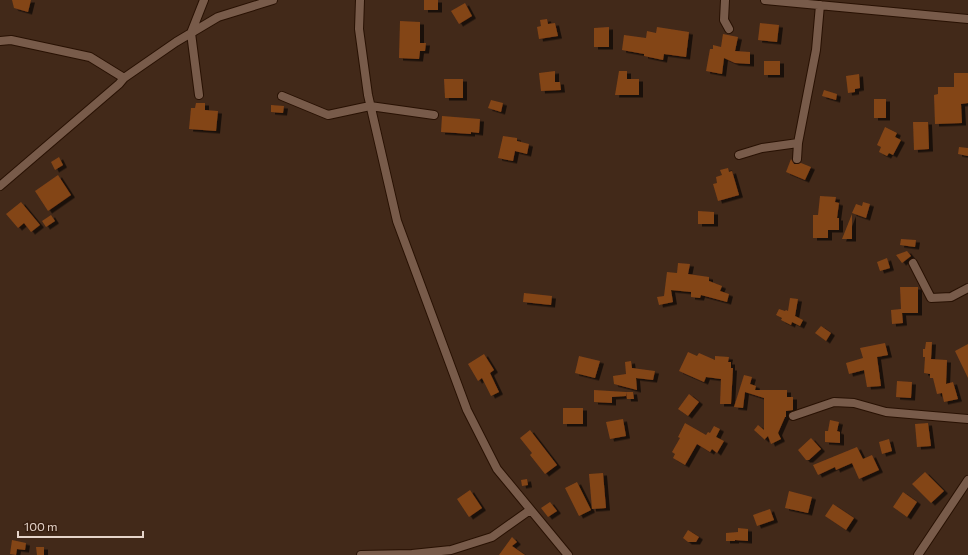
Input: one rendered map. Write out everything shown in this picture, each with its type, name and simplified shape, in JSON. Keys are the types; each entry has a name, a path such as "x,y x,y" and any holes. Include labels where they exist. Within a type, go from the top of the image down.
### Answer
{"street":[{"path":"199,95 192,33 204,0"},
{"path":"0,186 119,84 124,78 176,42 218,17 273,0"},
{"path":"360,0 360,29 368,95 396,221 467,410 497,469 568,555"},
{"path":"725,0 724,20 729,29"},
{"path":"765,0 968,19"},
{"path":"797,159 798,143 816,50 820,5"},
{"path":"0,41 10,40 90,57 124,78"},
{"path":"282,96 328,115 370,106 434,116"},
{"path":"739,155 762,148 798,143"},
{"path":"913,263 931,298 951,297 968,288"},
{"path":"794,416 834,402 854,403 886,412 968,419"},
{"path":"918,555 968,480"},
{"path":"360,555 412,554 451,550 492,537 530,510"}],"building":[{"path":"12,0 31,0 28,12 14,8"},
{"path":"424,0 438,0 438,10 424,10"},
{"path":"465,3 472,16 459,24 451,11"},
{"path":"547,19 548,24 555,23 558,36 539,39 537,27 541,26 540,20"},
{"path":"400,21 420,22 420,43 426,43 425,51 420,51 419,59 399,58"},
{"path":"760,23 779,25 777,42 758,40"},
{"path":"609,27 609,47 594,47 594,28"},
{"path":"657,27 689,32 686,57 664,54 663,60 644,56 644,54 622,50 624,35 646,38 647,31 656,33"},
{"path":"723,34 738,37 735,51 750,52 750,64 735,63 724,58 722,74 706,71 710,49 713,49 713,45 721,47"},
{"path":"764,61 780,61 780,75 764,75"},
{"path":"555,71 555,82 560,82 561,90 541,91 539,73"},
{"path":"619,71 627,71 627,79 639,79 639,95 615,95"},
{"path":"954,73 968,73 968,103 961,104 962,123 935,124 934,95 938,94 938,87 954,87"},
{"path":"859,74 860,88 855,89 855,92 848,93 846,76"},
{"path":"444,79 463,79 463,98 445,98"},
{"path":"824,90 837,94 836,100 822,96"},
{"path":"874,99 886,99 886,118 874,118"},
{"path":"491,100 503,103 501,112 488,108"},
{"path":"196,103 205,103 205,110 218,111 216,131 189,129 191,108 195,108"},
{"path":"271,105 284,106 283,113 271,112"},
{"path":"442,116 480,119 479,133 471,132 471,134 441,132"},
{"path":"913,122 928,122 929,149 914,150"},
{"path":"885,127 897,133 895,137 901,140 893,155 889,153 887,156 879,152 881,147 877,145"},
{"path":"503,136 517,138 517,141 529,144 527,154 515,151 513,161 498,158"},
{"path":"959,147 968,148 968,156 958,154"},
{"path":"59,157 63,165 55,170 51,162"},
{"path":"791,159 794,164 801,163 811,167 805,180 786,172"},
{"path":"728,168 729,172 732,171 739,195 718,201 713,184 717,183 716,177 722,175 720,170"},
{"path":"58,175 71,195 48,211 35,191"},
{"path":"820,196 836,197 835,202 839,203 837,218 839,218 839,230 828,230 828,238 813,238 813,215 818,215"},
{"path":"21,202 40,225 31,232 24,223 18,228 6,214"},
{"path":"863,202 870,204 866,218 852,213 856,204 862,206"},
{"path":"698,211 714,212 714,224 698,224"},
{"path":"852,214 852,239 842,239"},
{"path":"51,215 55,221 46,227 42,221"},
{"path":"901,239 916,240 915,247 900,245"},
{"path":"907,251 911,256 902,263 896,255"},
{"path":"887,258 890,268 880,271 877,262"},
{"path":"678,263 690,264 688,274 709,277 709,281 722,286 720,291 729,294 727,302 701,295 700,298 691,297 691,292 671,290 673,302 659,305 657,297 664,296 667,272 677,273"},
{"path":"900,287 918,287 918,313 902,313 903,323 892,324 891,310 901,309"},
{"path":"524,293 552,296 551,305 523,302"},
{"path":"790,298 798,299 795,316 803,320 800,326 792,322 791,325 781,320 782,318 776,315 779,309 788,311"},
{"path":"821,326 831,333 826,341 815,333"},
{"path":"926,342 932,342 931,359 947,360 946,384 953,382 958,399 944,402 942,393 937,394 933,378 930,378 930,374 924,373 925,357 923,357 923,349 925,349"},
{"path":"885,343 888,355 877,357 881,386 867,387 864,370 849,374 846,363 863,358 860,348"},
{"path":"968,344 968,378 955,351"},
{"path":"688,352 697,356 699,353 715,360 715,356 729,357 728,362 731,362 731,368 733,368 731,404 720,404 721,379 706,377 704,382 679,371"},
{"path":"484,354 494,370 490,373 499,392 491,396 482,378 478,381 468,364"},
{"path":"579,356 600,361 595,378 575,373"},
{"path":"631,361 632,368 655,371 653,380 636,378 637,390 614,384 613,376 626,374 625,362"},
{"path":"744,375 752,377 750,384 756,386 755,390 787,390 787,397 793,397 793,410 786,411 786,417 778,433 781,439 771,444 768,436 764,440 754,430 758,425 764,430 764,398 745,392 743,408 734,407"},
{"path":"897,381 912,382 911,398 896,397"},
{"path":"594,390 626,392 626,396 612,397 612,403 594,402"},
{"path":"626,392 633,392 634,399 627,399"},
{"path":"689,394 699,402 688,416 678,409"},
{"path":"563,408 583,408 583,424 563,424"},
{"path":"623,419 626,436 610,439 606,422"},
{"path":"830,420 839,422 837,431 840,432 840,443 825,442 825,431 828,431"},
{"path":"685,423 706,435 708,432 710,433 714,426 720,429 716,437 724,441 717,453 712,449 710,452 697,444 685,465 673,458 675,454 672,452 680,438 678,437"},
{"path":"928,423 931,446 917,447 915,424"},
{"path":"530,430 557,465 545,474 530,455 532,453 520,438"},
{"path":"811,438 821,449 809,460 806,460 798,450"},
{"path":"889,439 892,451 882,454 879,442"},
{"path":"857,447 863,459 872,455 879,470 859,479 852,463 836,470 835,467 818,475 813,465"},
{"path":"925,472 944,491 931,503 912,484"},
{"path":"603,473 606,508 592,509 589,474"},
{"path":"527,479 528,485 522,486 521,480"},
{"path":"577,482 591,510 579,516 565,488"},
{"path":"470,490 482,508 469,517 457,499"},
{"path":"789,491 812,497 808,513 785,508"},
{"path":"903,492 917,502 907,517 893,507"},
{"path":"550,502 557,511 548,517 541,508"},
{"path":"833,504 854,518 846,530 825,516"},
{"path":"770,509 774,520 757,526 753,515"},
{"path":"738,528 748,529 748,541 726,541 726,533 738,532"},
{"path":"688,530 699,537 696,542 688,542 683,538"},
{"path":"512,537 517,542 512,546 525,555 499,555"},
{"path":"12,540 26,543 25,550 17,549 16,555 10,554"},
{"path":"36,547 44,547 44,555 37,555"}]}
